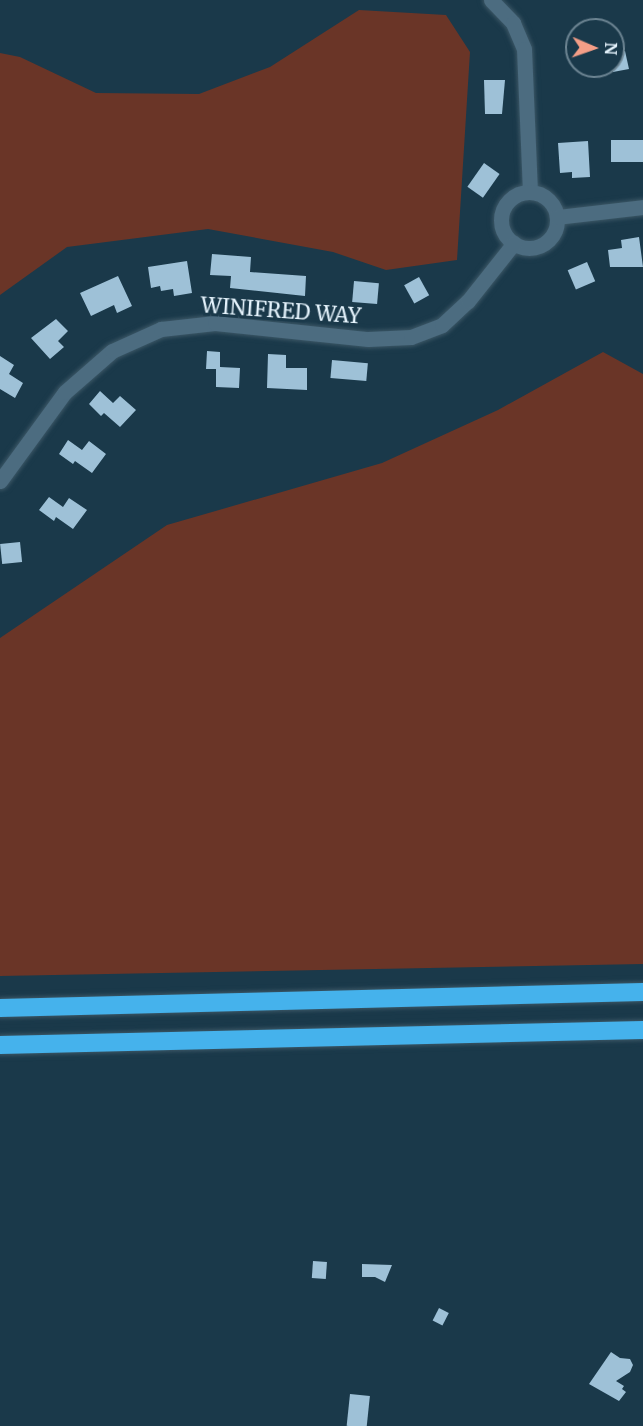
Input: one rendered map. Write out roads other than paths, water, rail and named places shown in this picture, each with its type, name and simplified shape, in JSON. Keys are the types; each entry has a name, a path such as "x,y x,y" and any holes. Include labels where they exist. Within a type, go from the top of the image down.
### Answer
{"highway":[{"path":"0,1008 643,992"},
{"path":"0,1045 643,1030"}],"street":[{"path":"491,0 513,23 524,49 530,192"},
{"path":"530,192 548,199 557,217 554,232 544,244 529,248 514,243 505,233 503,212 516,195 530,192"},
{"path":"557,217 643,207"},
{"name":"WINIFRED WAY","path":"0,481 65,392 112,351 161,329 215,323 368,339 411,337 442,325 468,301 514,243"}]}
